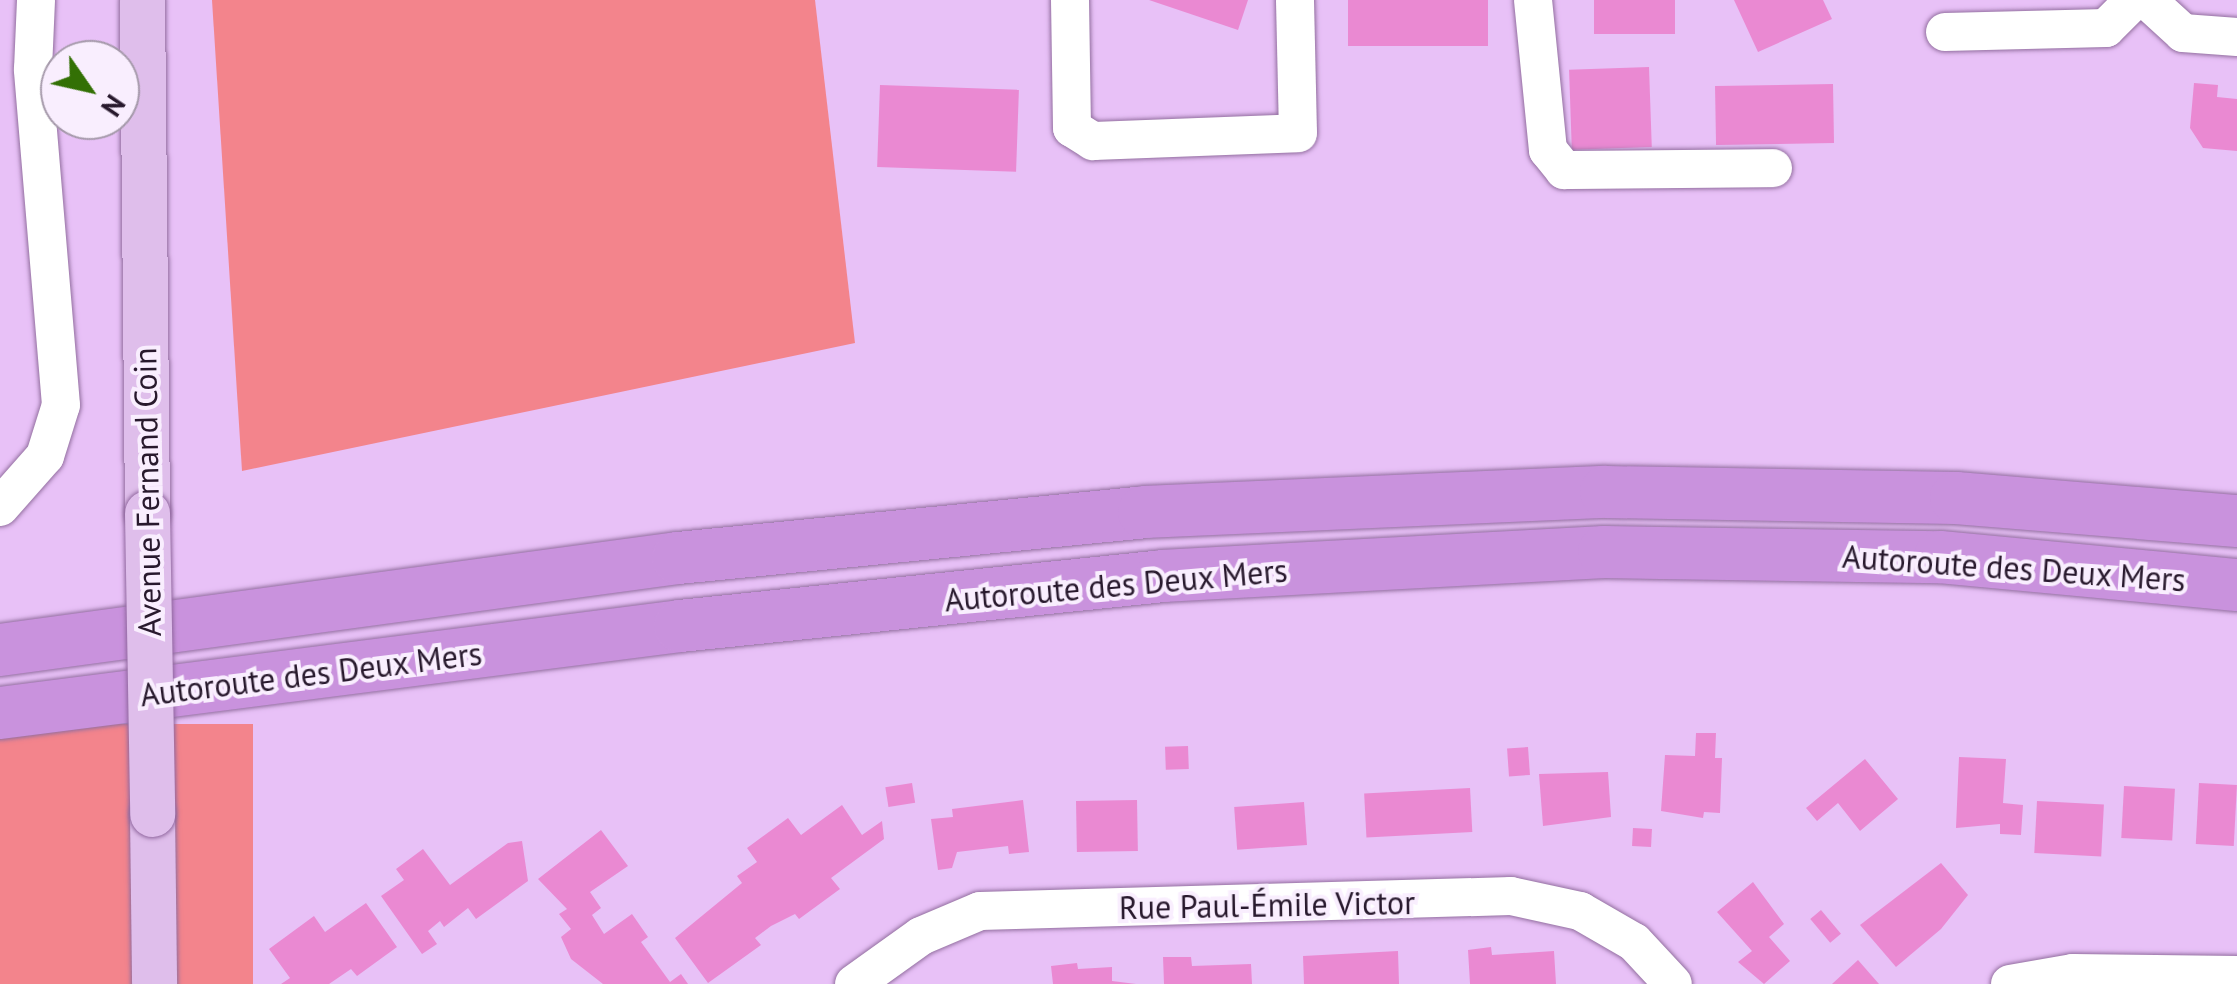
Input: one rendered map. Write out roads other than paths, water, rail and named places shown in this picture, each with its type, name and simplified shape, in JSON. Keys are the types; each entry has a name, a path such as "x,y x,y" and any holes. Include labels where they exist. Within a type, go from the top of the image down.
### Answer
{"highway":[{"name":"Autoroute des Deux Mers","path":"0,650 678,558 1144,512 1606,492 1956,498 2237,522"},
{"name":"Autoroute des Deux Mers","path":"0,713 680,626 1181,575 1604,552 1940,556 2237,585"}],"main road":[{"name":"Avenue Fernand Coin","path":"142,0 154,984"}],"street":[{"path":"0,507 45,456 60,404 17,86 36,0"},
{"path":"1070,0 1072,128 1093,140 1298,133 1295,0"},
{"path":"1533,0 1548,150 1564,170 1774,168"},
{"path":"1945,32 2106,28 2134,0"},
{"path":"2148,0 2183,33 2237,37"},
{"name":"Rue Paul-Émile Victor","path":"854,984 920,936 980,912 1511,896 1580,911 1634,942 1673,984"},
{"path":"2010,984 2073,973 2237,975"}]}
